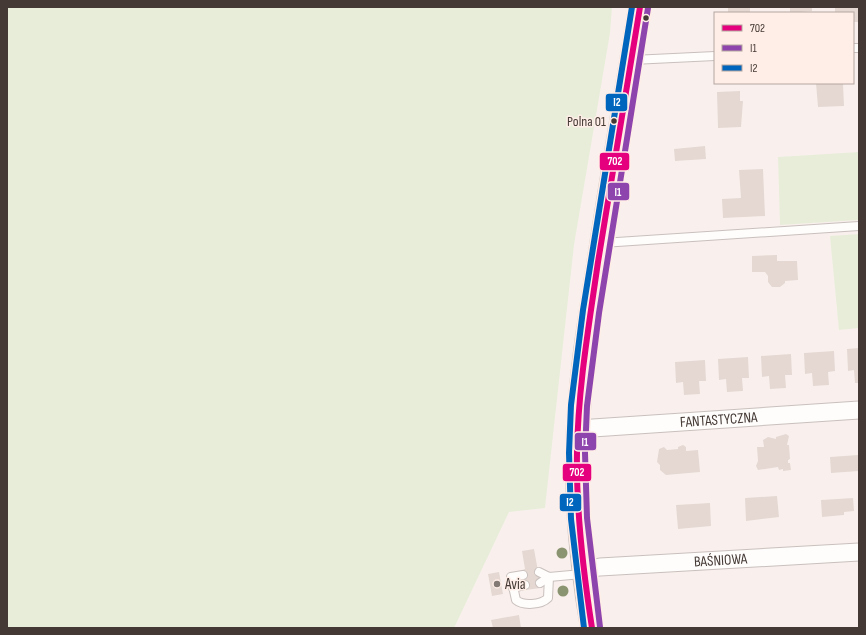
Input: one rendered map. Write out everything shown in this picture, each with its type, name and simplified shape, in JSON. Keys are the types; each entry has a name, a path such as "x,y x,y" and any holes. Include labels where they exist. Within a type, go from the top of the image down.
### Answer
{"main road":[{"path":"592,628 583,572 577,487 578,429 584,365 601,244 640,7"}],"street":[{"name":"FANTASTYCZNA","path":"578,429 859,410"},
{"name":"BAŚNIOWA","path":"583,572 600,567 859,552"}],"lane":[{"path":"632,60 714,56"},
{"path":"601,244 859,226"},
{"path":"539,572 549,577"},
{"path":"540,583 549,577 583,572"},
{"path":"522,575 511,577 516,600 521,603 543,602 549,595 549,577"},
{"path":"513,588 525,585"}],"green space":[{"path":"7,7 612,7 610,33 574,245 545,508 509,512 454,628 7,628"},
{"path":"859,152 859,220 780,225 778,157"},
{"path":"859,234 859,328 839,330 830,236"}],"building":[{"path":"728,7 750,7 750,12 728,12"},
{"path":"790,7 812,7 812,11 790,12"},
{"path":"835,7 859,7 859,22 854,22 854,12 835,12"},
{"path":"816,84 843,84 844,106 818,107"},
{"path":"740,91 740,101 743,101 741,127 718,128 717,92"},
{"path":"705,146 706,159 675,161 674,149"},
{"path":"763,169 765,216 723,218 722,199 741,198 739,170"},
{"path":"777,255 777,261 797,261 798,280 785,281 785,283 780,287 772,287 768,282 768,276 765,272 752,272 752,256"},
{"path":"859,348 859,383 855,383 854,370 848,371 847,349"},
{"path":"834,351 835,371 828,372 829,385 813,386 812,373 805,374 804,353"},
{"path":"791,354 792,375 785,375 786,388 770,389 769,376 762,377 761,356"},
{"path":"748,357 749,378 742,378 743,391 727,392 726,379 719,380 718,359"},
{"path":"705,360 706,381 699,381 700,394 684,395 683,382 676,383 675,362"},
{"path":"786,434 789,436 787,445 789,445 790,459 788,460 788,463 790,463 791,470 783,471 783,469 779,470 778,467 758,470 756,466 758,461 757,447 764,447 763,440 768,437 776,439 776,437"},
{"path":"683,445 686,447 686,451 698,450 700,472 666,475 660,470 660,465 657,462 659,449 664,447 667,450 678,449 678,447"},
{"path":"858,455 859,471 831,473 830,457"},
{"path":"777,496 779,517 746,521 745,498"},
{"path":"853,498 854,511 844,512 844,515 822,517 821,500"},
{"path":"710,503 711,526 678,529 676,505"},
{"path":"534,549 541,588 525,590 522,570 525,569 522,551"},
{"path":"499,572 503,594 492,596 488,574"},
{"path":"519,615 521,628 493,628 491,620"}],"transit line":[{"name":"I2","path":"584,628 571,519 569,453 571,405 583,310 632,7"},
{"name":"702","path":"592,628 579,519 577,475 579,405 584,357 598,262 640,7"},
{"name":"I1","path":"600,627 587,518 585,453 587,406 599,313 648,8"}],"place":[{"name":"Polna 01","path":"614,121"},
{"name":"Avia","path":"497,584"}]}
